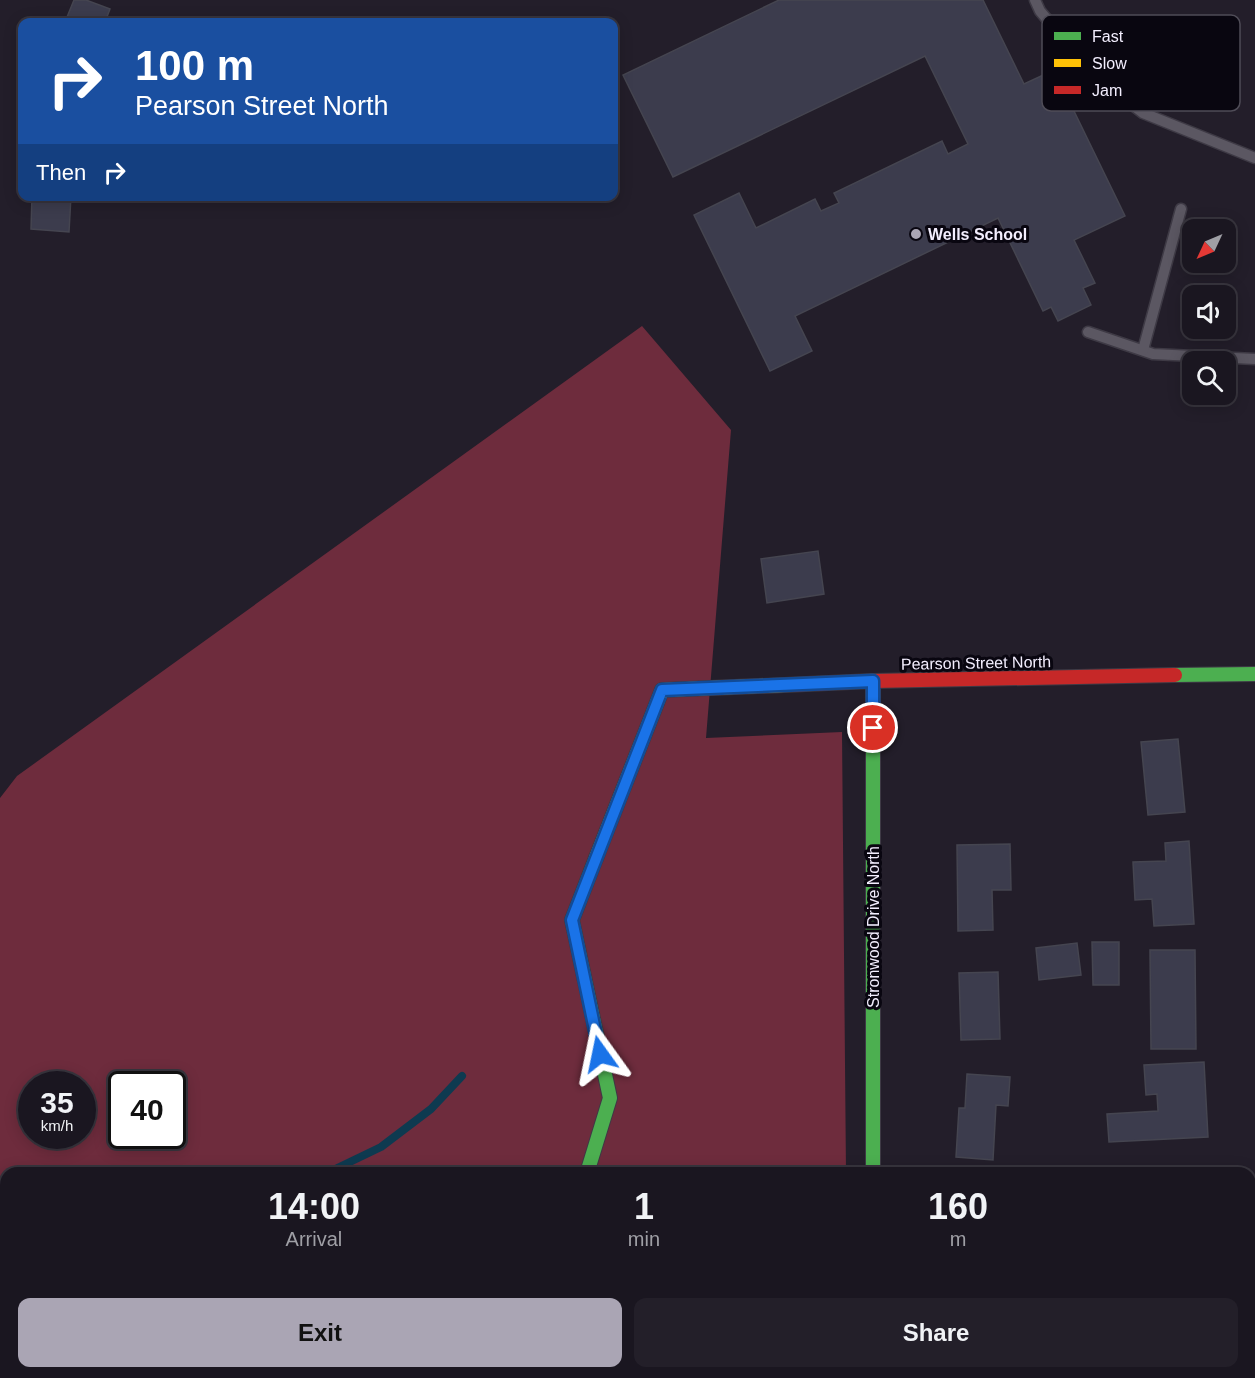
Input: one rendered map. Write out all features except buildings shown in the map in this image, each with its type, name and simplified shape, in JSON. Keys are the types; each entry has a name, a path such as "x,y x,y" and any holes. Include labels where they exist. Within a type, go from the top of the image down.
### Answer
{"street":[{"name":"Pearson Street North","path":"590,1167 610,1098 572,920 662,690 873,681 1255,674"},
{"name":"Stronwood Drive North","path":"873,681 873,1167"}],"lane":[{"path":"1035,0 1043,15"},
{"path":"1140,111 1255,158"},
{"path":"1143,350 1181,208"},
{"path":"1088,333 1153,354 1255,359"}],"shaded area":[{"path":"642,326 731,430 706,738 842,732 846,1167 0,1167 0,798 17,776"}],"waterway":[{"path":"339,1167 381,1147 431,1109 462,1076"}],"traffic: fast":[{"path":"1175,675 1255,674"},
{"path":"873,681 873,1167"},
{"path":"589,1167 610,1098 572,920 596,858"}],"traffic: slow":[{"path":"596,858 662,690 784,685"}],"traffic: jam":[{"path":"784,685 1175,675"}],"place":[{"name":"Wells School","path":"916,234"}],"route":[{"path":"600,1054 572,920 662,690 873,681 873,728"}]}
